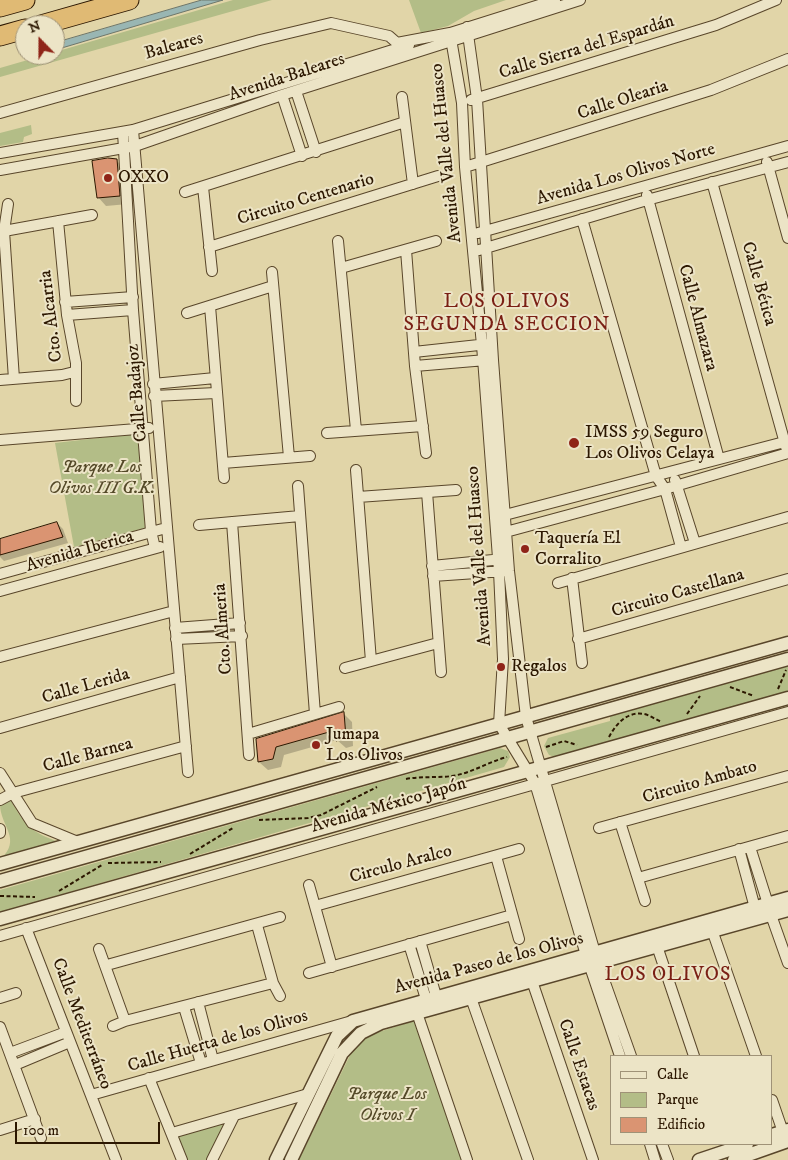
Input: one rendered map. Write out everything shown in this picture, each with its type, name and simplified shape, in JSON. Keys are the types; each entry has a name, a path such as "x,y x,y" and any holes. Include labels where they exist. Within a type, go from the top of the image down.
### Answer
{"highway":[{"path":"0,7 25,0"},
{"path":"65,18 129,0"},
{"path":"0,36 15,32"}],"street":[{"name":"Avenida Baleares","path":"467,32 555,0"},
{"name":"Avenida Baleares","path":"0,153 128,131 580,0"},
{"name":"Calle Sierra del Espardán","path":"462,103 716,25 776,0"},
{"name":"Baleares","path":"0,113 260,40 332,23 389,36 397,43 451,37"},
{"name":"Avenida Valle del Huasco","path":"467,32 477,98 486,248 487,344 482,361 495,517 501,533 504,571 526,717 535,750 537,776 620,1055"},
{"name":"Avenida Baleares","path":"0,170 135,146 451,37"},
{"name":"Avenida Valle del Huasco","path":"451,37 462,103 465,167 474,252 487,344 493,360 506,516 501,533"},
{"name":"Calle Olearia","path":"465,167 712,90 788,59"},
{"path":"296,91 316,152"},
{"path":"282,95 302,156"},
{"path":"402,97 413,184"},
{"path":"185,192 316,152 405,122"},
{"name":"Calle Badajoz","path":"128,131 135,146 154,396 188,772"},
{"name":"Calle Badajoz","path":"128,131 124,148 133,297 151,531 155,548"},
{"name":"Avenida Los Olivos Norte","path":"472,234 788,146"},
{"path":"765,152 767,167 788,238"},
{"name":"Avenida Los Olivos Norte","path":"474,252 647,200 788,162"},
{"name":"Circuito Centenario","path":"208,247 438,176"},
{"name":"Calle Bética","path":"712,182 788,453"},
{"name":"Calle Almazara","path":"646,185 647,200 719,459"},
{"path":"203,187 212,272"},
{"path":"8,204 4,230 14,379"},
{"path":"128,215 140,214"},
{"path":"4,230 92,215"},
{"path":"582,219 656,476 665,489 681,547"},
{"name":"Cto. Alcarria","path":"0,380 62,375 74,372 76,363 66,315 58,221"},
{"path":"338,240 356,430"},
{"path":"341,268 436,241"},
{"path":"406,250 415,366 426,453"},
{"path":"272,272 289,457"},
{"path":"186,313 273,286"},
{"path":"65,302 133,297"},
{"path":"210,306 224,478"},
{"path":"66,315 134,310"},
{"path":"414,352 487,344"},
{"path":"415,366 493,360"},
{"path":"74,372 76,400"},
{"path":"153,384 215,378"},
{"path":"154,396 216,393"},
{"path":"327,432 423,426"},
{"path":"0,440 157,427"},
{"path":"495,517 506,516 672,473 786,441"},
{"path":"501,533 677,486 788,453"},
{"path":"223,463 310,456"},
{"path":"356,470 371,661"},
{"path":"672,473 695,543"},
{"path":"298,486 314,714"},
{"path":"358,497 456,490"},
{"path":"427,492 441,672"},
{"path":"199,525 300,516"},
{"path":"558,583 788,517"},
{"name":"Cto. Almeria","path":"232,522 242,636 249,755"},
{"name":"Avenida Iberica","path":"0,574 166,528"},
{"name":"Avenida Iberica","path":"0,591 168,544"},
{"path":"433,571 503,559"},
{"path":"34,565 38,581"},
{"path":"433,571 504,571"},
{"name":"Avenida Valle del Huasco","path":"504,571 503,659 499,724 517,754 537,776"},
{"path":"572,578 582,663"},
{"name":"Circuito Castellana","path":"578,639 788,579"},
{"path":"0,657 174,611"},
{"path":"175,628 240,623"},
{"path":"176,640 242,636"},
{"path":"345,668 438,643"},
{"path":"0,864 788,643"},
{"name":"Avenida México Japón","path":"0,881 788,659"},
{"name":"Calle Lerida","path":"0,728 180,677"},
{"name":"Avenida México Japón","path":"0,936 537,776 783,694"},
{"path":"248,734 338,707"},
{"name":"Avenida México Japón","path":"0,919 537,776 788,712"},
{"name":"Calle Barnea","path":"0,800 13,793 186,746"},
{"path":"358,764 362,779"},
{"path":"0,773 32,823 78,842"},
{"name":"Circuito Ambato","path":"599,828 788,776"},
{"path":"211,805 215,820"},
{"path":"620,822 644,901"},
{"path":"0,828 0,833"},
{"path":"638,878 788,836"},
{"path":"750,847 788,963"},
{"name":"Circulo Aralco","path":"315,906 519,849"},
{"path":"738,849 754,908"},
{"path":"496,856 519,939"},
{"path":"309,885 332,967"},
{"name":"Avenida Paseo de los Olivos","path":"291,1160 342,1053 360,1033 415,1008 431,998 592,959 657,946 712,930 770,909 788,898"},
{"name":"Avenida Paseo de los Olivos","path":"276,1160 337,1036 353,1021 471,998 532,981 592,959 754,908 788,910"},
{"path":"309,973 512,915"},
{"path":"107,965 280,917"},
{"path":"256,925 273,983 280,996"},
{"name":"Calle Mediterráneo","path":"26,928 116,1160"},
{"path":"712,930 756,1055"},
{"path":"420,941 431,998"},
{"path":"409,944 431,998"},
{"path":"657,946 694,1055"},
{"path":"99,949 107,965 125,1021"},
{"name":"Avenida Valle del Huasco","path":"592,959 631,1055"},
{"name":"Calle Estacas","path":"532,981 593,1160"},
{"path":"113,1026 125,1021 273,983"},
{"path":"0,998 16,993"},
{"path":"471,998 528,1160"},
{"path":"198,1002 213,1060"},
{"path":"184,1007 201,1063"},
{"path":"415,1008 467,1160"},
{"name":"Calle Huerta de los Olivos","path":"91,1095 353,1021"},
{"path":"0,1027 35,1119 40,1138"},
{"path":"10,1053 66,1032"},
{"path":"14,1065 70,1042"},
{"path":"149,1078 182,1160"},
{"path":"172,1133 308,1094"},
{"path":"773,1103 783,1134"},
{"path":"212,1160 234,1116"},
{"path":"0,1130 35,1119"},
{"path":"650,1145 655,1160"},
{"path":"662,1145 668,1160"},
{"path":"728,1152 745,1145"},
{"path":"699,1160 749,1145"}],"path":[{"path":"783,694 788,670"},
{"path":"728,687 734,687 757,698"},
{"path":"684,717 702,694"},
{"path":"608,738 622,720 634,715 645,714 667,724"},
{"path":"535,750 564,741 580,747"},
{"path":"402,780 458,775 517,754"},
{"path":"256,821 308,818 321,815 382,786"},
{"path":"185,856 241,825"},
{"path":"53,893 105,863 162,862"},
{"path":"0,896 40,897"}],"green space":[{"path":"233,0 272,0 65,59 65,49"},
{"path":"409,0 506,0 474,11 448,26 421,33"},
{"path":"15,64 42,65 0,77 0,68"},
{"path":"31,125 32,134 24,137 23,142 0,146 0,133"},
{"name":"Parque Los Olivos III G.K.","path":"133,434 139,442 145,528 74,547 55,443"},
{"path":"788,666 788,692 558,758 549,755 544,746 548,738 610,721 610,716"},
{"path":"500,748 508,751 510,757 504,767 0,912 0,890"},
{"path":"10,799 20,816 30,827 43,836 62,843 0,860 7,852 10,839 0,804"},
{"name":"Parque Los Olivos I","path":"417,1020 464,1160 299,1160 353,1049 369,1035"},
{"path":"228,1121 209,1160 186,1160 177,1136"}],"water":[{"path":"202,0 223,0 65,47 65,40"}],"building":[{"name":"OXXO","path":"108,158 117,159 120,196 97,198 92,161"},
{"path":"57,522 63,537 0,555 0,539"},
{"path":"344,712 346,738 336,741 329,732 276,747 273,759 258,762 256,739"}],"place":[{"name":"OXXO","path":"108,178"},
{"name":"IMSS 59 Seguro Los Olivos Celaya","path":"574,443"},
{"name":"Taquería El Corralito","path":"525,549"},
{"name":"Regalos","path":"501,667"},
{"name":"Jumapa Los Olivos","path":"316,745"}],"district":[{"name":"LOS OLIVOS SEGUNDA SECCION","path":"507,314"},
{"name":"LOS OLIVOS","path":"668,976"}]}
